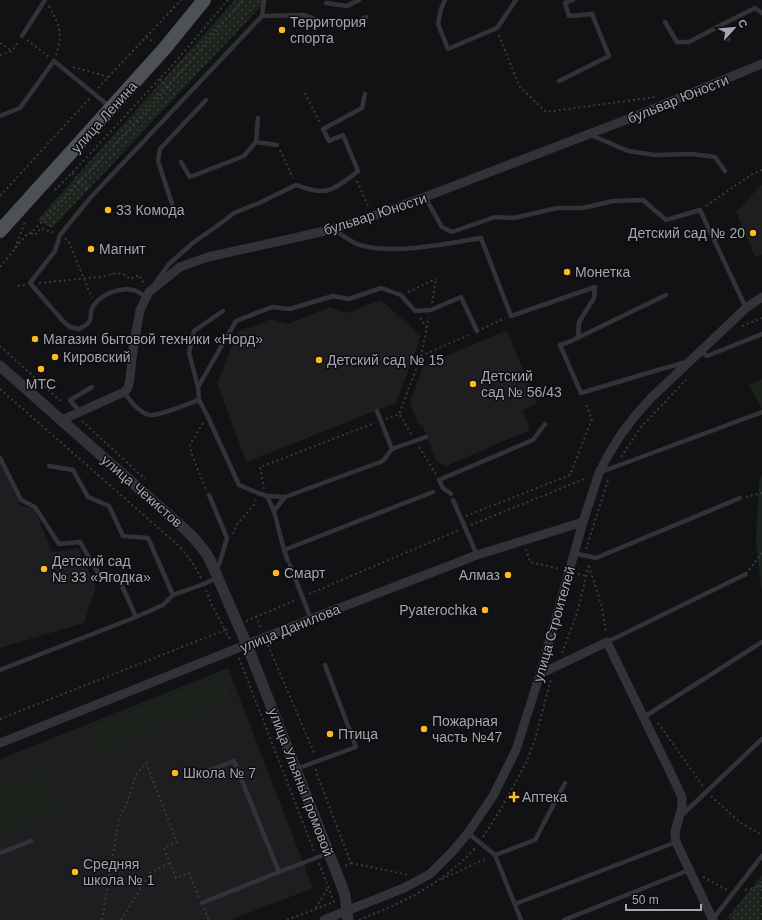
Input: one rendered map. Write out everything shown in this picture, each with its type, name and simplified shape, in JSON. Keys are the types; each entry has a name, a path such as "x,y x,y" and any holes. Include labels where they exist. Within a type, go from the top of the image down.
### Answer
{"main road":[{"name":"улица Ленина","path":"0,231 165,48 204,0"}],"street":[{"name":"бульвар Юности","path":"124,392 128,388 130,379 133,349 140,310 148,295 180,267 208,257 334,229 373,216 590,134 762,64"},
{"name":"улица Строителей","path":"324,920 348,915 430,874 468,833 493,796 516,750 540,674 583,522 599,473 610,452 622,433 650,398 746,308 762,297"},
{"name":"улица Чекистов","path":"0,366 199,543 216,574 247,645"},
{"path":"62,420 124,392"},
{"name":"улица Данилова","path":"0,743 476,555 583,522"},
{"path":"540,674 607,642 647,715 682,797 682,807 675,832 676,842 713,920"},
{"name":"улица Ульяны Громовой","path":"247,645 345,895 348,915"}],"lane":[{"path":"22,36 45,0"},
{"path":"264,0 262,16 91,197 60,235 56,252 30,283 63,321 70,327 79,329 86,325 90,320 91,311 94,304 104,296 114,291 134,290 148,295 169,264 194,242 234,213 296,185 325,192 354,175 358,171 343,135 329,141 323,129 362,108 365,94"},
{"path":"326,3 347,6 359,0"},
{"path":"445,0 441,9 438,24 448,49 497,28 516,0"},
{"path":"559,81 609,56 592,14 569,16 565,3 573,0"},
{"path":"665,22 677,42 689,42 756,8 762,13"},
{"path":"262,16 304,15 318,20 349,26 366,17"},
{"path":"721,25 728,39"},
{"path":"0,116 20,108 54,61 112,108"},
{"path":"172,204 158,160 160,149 206,100"},
{"path":"181,162 190,177 244,156 256,142 258,118"},
{"path":"590,134 628,151 655,154 692,154 715,157 726,171"},
{"path":"256,142 277,145"},
{"path":"424,197 442,227 452,232 495,217 514,218 558,208 583,208 613,201 643,200 666,220 700,210 746,308"},
{"path":"334,229 346,238 362,246 390,250 481,238 511,316 595,287 594,298 579,322 578,338"},
{"path":"198,387 236,321 272,307 290,309 333,296 349,299 381,288 401,295 415,311 431,310 461,297 477,331"},
{"path":"666,295 578,338 560,345 581,393 690,361"},
{"path":"223,311 194,331 189,353 198,387 199,400 239,485 267,496 285,497 383,461 392,449 426,437"},
{"path":"701,351 707,356 762,334"},
{"path":"80,412 70,400 92,387"},
{"path":"124,392 131,403 140,411 150,415 199,400"},
{"path":"377,411 392,449"},
{"path":"599,473 762,412"},
{"path":"451,494 443,488 439,480 533,440 545,424"},
{"path":"0,458 21,500 35,507 59,544 80,542 101,578 118,577 136,617"},
{"path":"49,466 73,470 88,497 110,506 123,536 148,538 173,595"},
{"path":"284,550 433,492"},
{"path":"0,670 163,606 173,595 204,584 216,574 227,538 208,495"},
{"path":"267,496 274,511 284,550 311,619"},
{"path":"274,511 285,497"},
{"path":"574,553 596,558 740,498"},
{"path":"453,500 462,518 476,555"},
{"path":"607,642 746,574"},
{"path":"647,715 762,642"},
{"path":"296,769 356,747 325,665"},
{"path":"678,819 762,739"},
{"path":"190,778 234,761 280,872"},
{"path":"495,855 535,840 565,783"},
{"path":"468,833 495,855 521,920"},
{"path":"0,853 31,841"},
{"path":"515,904 676,842"},
{"path":"202,903 329,853"},
{"path":"713,920 762,856"},
{"path":"564,920 689,870"}],"path":[{"path":"45,0 56,20 59,29 60,38 54,61"},
{"path":"52,193 178,59 228,0"},
{"path":"0,268 28,234 31,233 80,182 168,87 244,0"},
{"path":"497,28 519,86 546,112 655,97 669,103"},
{"path":"0,55 12,51 22,36"},
{"path":"0,43 12,51"},
{"path":"160,78 177,97"},
{"path":"305,93 323,129"},
{"path":"277,145 296,185"},
{"path":"700,210 752,174 762,170"},
{"path":"72,173 87,188"},
{"path":"354,175 373,216"},
{"path":"14,251 27,216"},
{"path":"31,233 35,235 41,228 60,235 68,240 94,304"},
{"path":"18,286 30,283 107,276 114,273 126,275 130,279 139,275 148,295"},
{"path":"258,493 264,488 260,467 400,414 421,356 436,279 401,295"},
{"path":"415,311 427,329"},
{"path":"421,356 511,316"},
{"path":"737,328 762,318"},
{"path":"584,556 610,476 623,453 641,427 687,378"},
{"path":"0,389 179,546 195,566 211,603 236,649 334,902 287,920"},
{"path":"462,518 570,475 592,419 586,402"},
{"path":"205,486 190,452 190,445 207,415"},
{"path":"0,719 225,630 465,527 599,473"},
{"path":"740,498 762,493"},
{"path":"248,513 254,506"},
{"path":"526,552 530,562 586,576"},
{"path":"746,574 762,553"},
{"path":"589,565 602,607 607,642"},
{"path":"256,616 317,761 316,772 351,863 335,870"},
{"path":"647,715 707,792 741,823 762,835"},
{"path":"102,920 119,818 126,805 136,775 146,763 177,842 164,848 176,878 189,873 209,920"},
{"path":"120,920 151,872 170,863"},
{"path":"689,870 733,893 762,886"},
{"path":"316,909 329,887"}],"shaded area":[{"path":"235,0 264,0 265,2 52,228 37,220"},
{"name":"Детский сад № 20","path":"762,184 762,255 755,257 736,212"},
{"name":"Детский сад № 15","path":"381,300 421,336 396,403 246,462 217,383 238,332 271,319 288,324 330,307 347,313"},
{"name":"Детский сад № 56/43","path":"507,330 537,404 523,410 530,430 446,466 436,461 422,424 418,425 410,402 423,366"},
{"path":"762,379 762,409 749,385"},
{"name":"Детский сад № 33 «Ягодка»","path":"0,462 20,505 34,508 52,552 78,548 96,586 84,623 0,648"},
{"path":"762,474 762,595 756,540 759,482"},
{"name":"Школа № 7","path":"228,668 313,888 231,920 0,920 0,759"},
{"path":"215,677 224,679 228,685 228,695 224,701 96,753 86,729"},
{"path":"44,770 60,811 0,835 0,787"},
{"path":"762,875 762,920 730,920 728,917"}],"place":[{"name":"Территория спорта","path":"282,30"},
{"name":"33 Комода","path":"108,210"},
{"name":"Детский сад № 20","path":"753,233"},
{"name":"Магнит","path":"91,249"},
{"name":"Монетка","path":"567,272"},
{"name":"Магазин бытовой техники «Норд»","path":"35,339"},
{"name":"Кировский","path":"55,357"},
{"name":"Детский сад № 15","path":"319,360"},
{"name":"МТС","path":"41,369"},
{"name":"Детский сад № 56/43","path":"473,384"},
{"name":"Детский сад № 33 «Ягодка»","path":"44,569"},
{"name":"Смарт","path":"276,573"},
{"name":"Алмаз","path":"508,575"},
{"name":"Pyaterochka","path":"485,610"},
{"name":"Пожарная часть №47","path":"424,729"},
{"name":"Птица","path":"330,734"},
{"name":"Школа № 7","path":"175,773"},
{"name":"Аптека","path":"514,797"},
{"name":"Средняя школа № 1","path":"75,872"}]}
